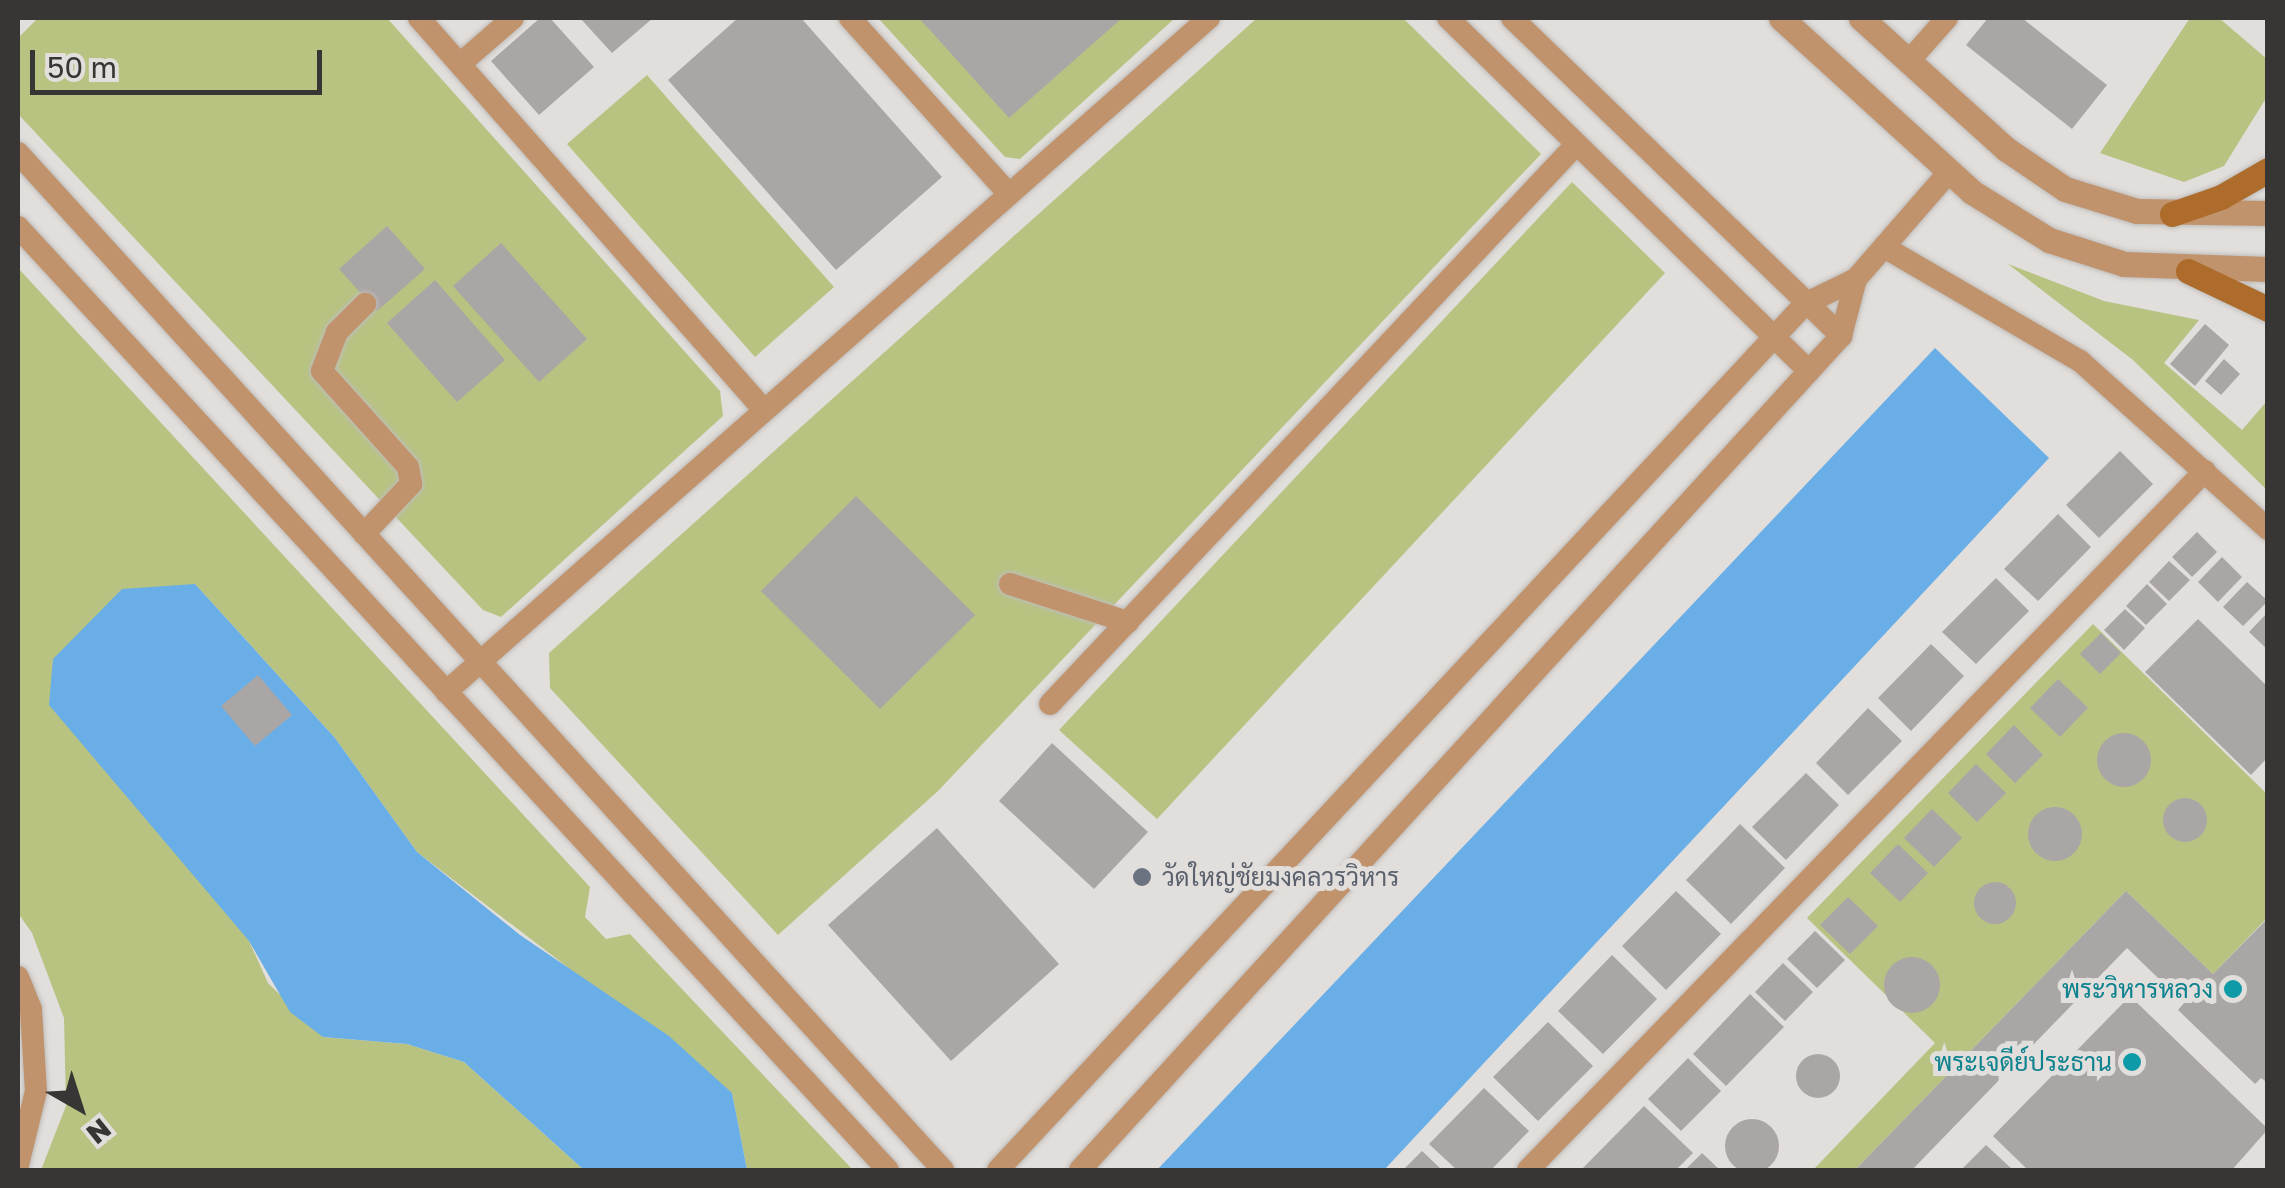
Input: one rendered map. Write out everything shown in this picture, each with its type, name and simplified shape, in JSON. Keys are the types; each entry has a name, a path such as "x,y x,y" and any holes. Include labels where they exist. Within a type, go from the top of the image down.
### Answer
{"main road":[{"path":"2172,214 2221,197 2268,170"},
{"path":"2188,270 2268,309"}],"street":[{"path":"1780,18 1950,171 2049,240 2124,264 2188,270 2268,269"},
{"path":"1861,18 2006,149 2066,189 2137,211 2268,214"}],"lane":[{"path":"419,18 764,410"},
{"path":"460,64 514,18"},
{"path":"850,18 1009,194"},
{"path":"446,692 1209,18"},
{"path":"1448,18 1809,370"},
{"path":"1512,18 1841,336"},
{"path":"1909,61 1947,18"},
{"path":"1050,704 1575,146"},
{"path":"18,152 943,1170"},
{"path":"998,1170 1805,304 1856,279 1950,171"},
{"path":"18,227 888,1170"},
{"path":"1884,247 2080,361 2268,529"},
{"path":"1080,1170 1841,336 1856,279"},
{"path":"364,534 411,484 408,467 322,371 326,349 365,304"},
{"path":"1528,1170 2204,471"},
{"path":"1010,584 1128,622"},
{"path":"635,897 666,866"},
{"path":"18,977 31,1010 36,1091 18,1164"}],"green space":[{"path":"38,18 387,18 720,391 723,416 501,617 483,610 18,114 18,38"},
{"path":"878,18 1175,18 1020,159 1005,157"},
{"path":"1257,18 1403,18 1541,154 938,791 778,935 550,688 549,653"},
{"path":"2190,18 2219,18 2267,59 2268,95 2224,166 2184,182 2100,153"},
{"path":"647,75 834,287 755,357 567,144"},
{"path":"1572,182 1665,273 1157,819 1059,730"},
{"path":"2008,264 2104,301 2199,320 2164,363 2242,430 2267,401 2267,490 2133,360"},
{"path":"18,268 590,887 585,917 606,939 630,934 853,1170 747,1170 732,1093 417,852 335,738 195,584 249,941 268,983 323,1037 407,1044 464,1062 584,1170 41,1170 66,1106 64,1018 32,933 18,913"},
{"path":"2093,624 2267,794 2267,918 2213,974 2126,891 1855,1170 1813,1170 1935,1043 1807,918"}],"water":[{"path":"1935,348 2049,458 1384,1170 1157,1170"},
{"path":"195,584 335,738 417,852 520,935 669,1036 732,1093 747,1170 584,1170 464,1062 407,1044 323,1037 290,1012 249,941 49,705 53,659 122,589"}],"building":[{"path":"540,18 550,18 594,67 539,115 491,61"},
{"path":"580,18 653,18 612,53"},
{"path":"738,18 801,18 942,177 836,270 668,80"},
{"path":"919,18 1122,18 1009,118"},
{"path":"1988,18 2022,18 2107,85 2072,129 1966,45"},
{"path":"387,226 425,269 377,311 339,269"},
{"path":"501,243 587,339 539,382 453,286"},
{"path":"435,280 505,360 457,402 387,323"},
{"path":"2205,324 2229,345 2195,386 2170,364"},
{"path":"2224,359 2240,374 2221,395 2205,381"},
{"path":"2120,451 2153,484 2099,538 2066,505"},
{"path":"856,496 975,615 880,709 761,591"},
{"path":"2058,514 2091,547 2038,601 2004,569"},
{"path":"2197,532 2217,552 2192,577 2172,557"},
{"path":"2222,557 2242,577 2218,602 2198,582"},
{"path":"2169,561 2190,580 2169,601 2149,582"},
{"path":"1996,578 2029,611 1976,664 1942,632"},
{"path":"2247,582 2268,601 2243,626 2223,607"},
{"path":"2147,584 2167,604 2146,625 2126,606"},
{"path":"2125,609 2145,628 2124,650 2104,630"},
{"path":"2268,612 2268,650 2249,632"},
{"path":"2198,619 2268,687 2268,757 2251,775 2145,672"},
{"path":"2101,633 2121,653 2100,674 2080,654"},
{"path":"1931,644 1964,676 1911,731 1878,698"},
{"path":"258,675 292,715 255,746 221,706"},
{"path":"2058,679 2088,708 2060,737 2030,708"},
{"path":"1868,708 1902,741 1848,795 1816,763"},
{"path":"2014,725 2043,755 2015,783 1986,754"},
{"path":"2124,733 2143,741 2151,760 2143,779 2124,787 2105,779 2097,760 2105,741"},
{"path":"1052,743 1148,832 1094,889 999,801"},
{"path":"1976,764 2006,793 1977,822 1948,793"},
{"path":"1806,773 1839,805 1786,860 1752,827"},
{"path":"2185,798 2201,804 2207,820 2201,836 2185,842 2169,836 2163,820 2169,804"},
{"path":"2055,807 2074,815 2082,834 2074,853 2055,861 2036,853 2028,834 2036,815"},
{"path":"1932,809 1962,838 1934,867 1904,838"},
{"path":"1740,824 1785,868 1731,924 1686,880"},
{"path":"937,828 1059,964 951,1061 828,925"},
{"path":"1898,844 1928,873 1900,902 1870,873"},
{"path":"1995,882 2010,888 2016,903 2010,918 1995,924 1980,918 1974,903 1980,888"},
{"path":"1676,891 1721,934 1666,990 1622,946"},
{"path":"2126,891 2213,974 2268,918 2268,1083 2261,1078 2255,1084 2178,1010 2184,1003 2127,948 1912,1170 1855,1170"},
{"path":"1848,897 1878,926 1850,954 1820,925"},
{"path":"1815,931 1845,960 1817,988 1787,959"},
{"path":"1612,955 1657,999 1603,1054 1558,1011"},
{"path":"1912,957 1932,965 1940,985 1932,1005 1912,1013 1892,1005 1884,985 1892,965"},
{"path":"1783,963 1813,992 1785,1021 1755,992"},
{"path":"1750,994 1784,1027 1726,1086 1693,1054"},
{"name":"พระเจดีย์ประธาน","path":"2130,996 2268,1129 2232,1170 2028,1170 1993,1136"},
{"path":"1548,1022 1593,1066 1538,1121 1493,1077"},
{"path":"1818,1054 1834,1060 1840,1076 1834,1092 1818,1098 1802,1092 1796,1076 1802,1060"},
{"path":"1688,1058 1721,1091 1681,1131 1648,1099"},
{"path":"1484,1088 1529,1131 1491,1170 1457,1170 1429,1144"},
{"path":"1644,1106 1693,1153 1676,1170 1581,1170"},
{"path":"1752,1119 1771,1127 1779,1146 1771,1165 1752,1173 1733,1165 1725,1146 1733,1127"},
{"path":"1986,1145 2013,1170 1961,1170"},
{"path":"1422,1151 1442,1170 1403,1170"},
{"path":"1702,1153 1720,1170 1685,1170"}],"place":[{"name":"วัดใหญ่ชัยมงคลวรวิหาร","path":"1142,877"},
{"name":"พระวิหารหลวง","path":"2233,989"},
{"name":"พระเจดีย์ประธาน","path":"2132,1062"}]}
